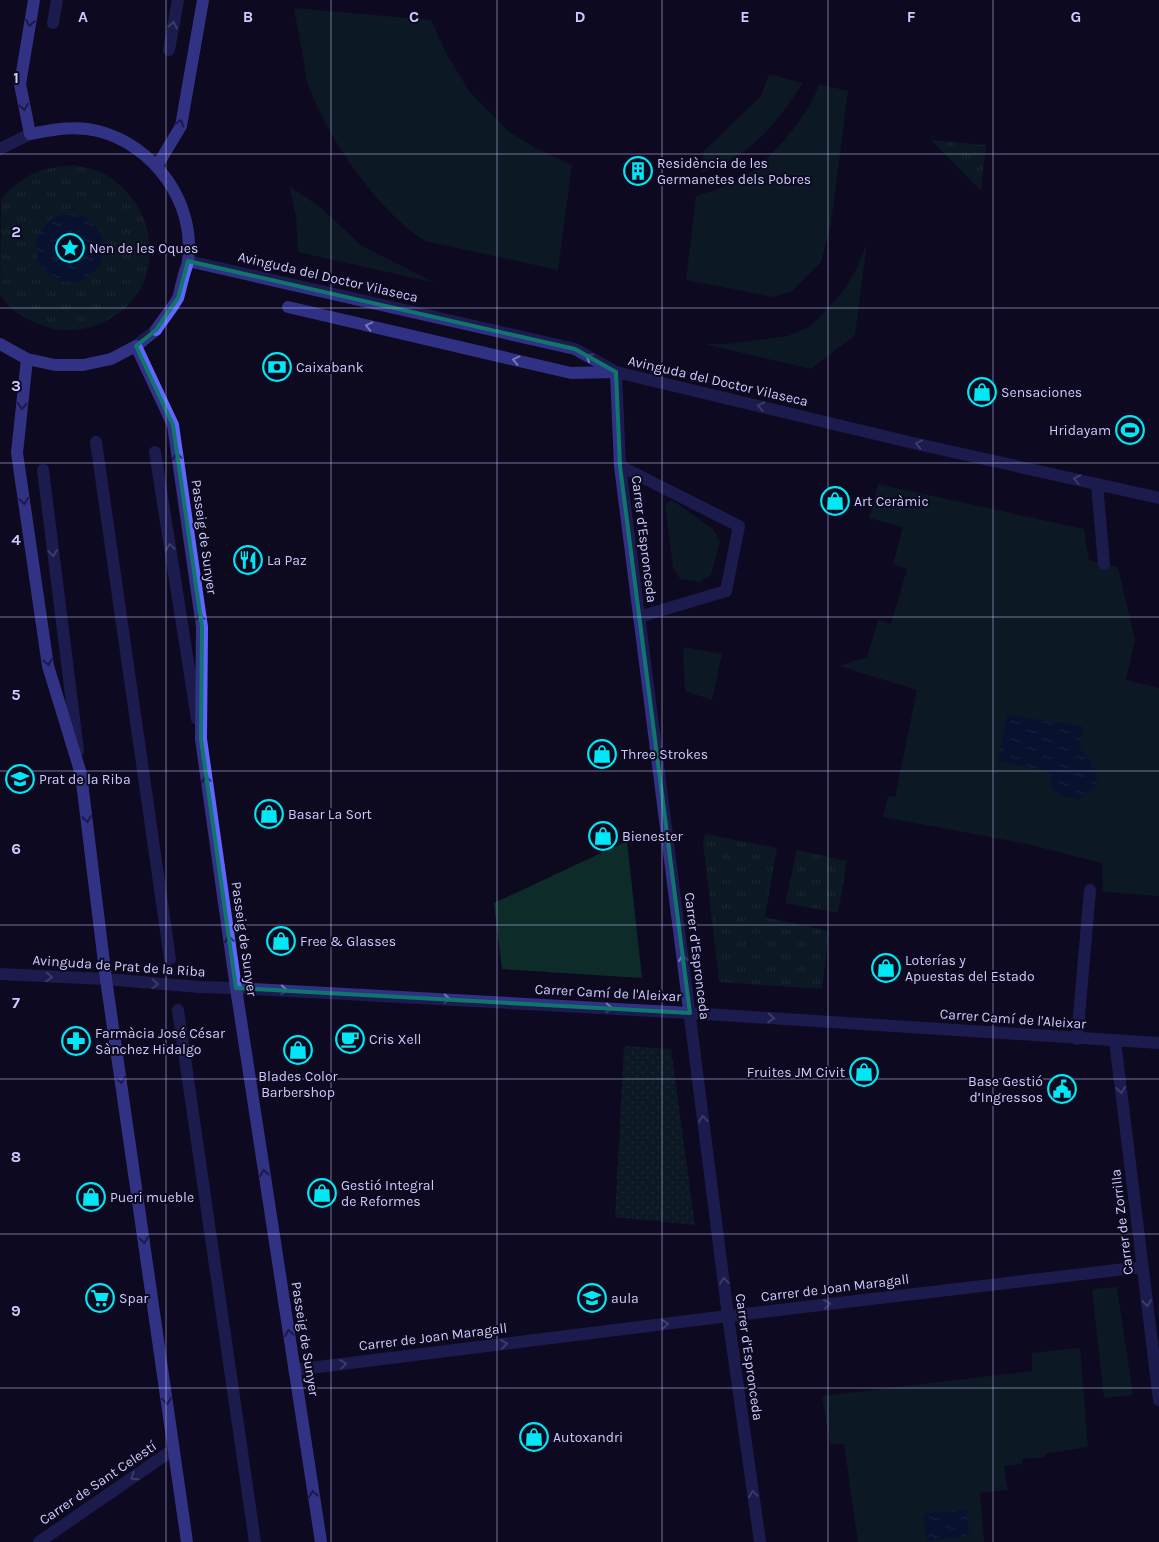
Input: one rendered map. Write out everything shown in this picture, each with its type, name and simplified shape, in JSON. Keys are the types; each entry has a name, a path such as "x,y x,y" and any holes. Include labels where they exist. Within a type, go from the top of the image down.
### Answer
{"street":[{"path":"30,134 20,84 34,0"},
{"path":"53,23 57,0"},
{"path":"169,50 178,0"},
{"path":"157,166 181,126 203,0"},
{"path":"0,149 30,134 63,128 98,131 130,144 157,166 169,181 182,206 188,233 188,261 178,298 156,330 136,346 111,359 83,365 55,365 27,359 0,344"},
{"name":"Avinguda del Doctor Vilaseca","path":"188,261 575,349 616,372 913,443 1159,498"},
{"path":"288,307 571,372 616,372"},
{"name":"Passeig de Sunyer","path":"136,346 173,425 202,627 200,739 236,988 321,1542"},
{"path":"27,359 17,453 48,666 81,774"},
{"name":"Carrer d’Espronceda","path":"616,372 620,466 728,1316 760,1542"},
{"path":"96,442 170,959"},
{"path":"155,452 200,739"},
{"path":"620,466 739,526 726,592 639,617"},
{"path":"43,470 106,979 187,1542"},
{"path":"1097,484 1104,564"},
{"path":"1077,1038 1090,890"},
{"name":"Avinguda de Prat de la Riba","path":"0,974 236,988"},
{"name":"Carrer Camí de l'Aleixar","path":"236,988 690,1013 1159,1043"},
{"path":"178,1010 255,1542"},
{"name":"Carrer de Zorrilla","path":"1115,1041 1159,1400"},
{"name":"Carrer de Joan Maragall","path":"294,1370 1142,1267"},
{"name":"Carrer de Sant Celestí","path":"39,1542 174,1449"}],"highlighted area":[{"path":"188,261 575,349 616,372 620,466 690,1013 236,988 201,739 202,627 173,425 136,346 156,330 178,298"}],"green space":[{"path":"294,8 431,20 446,53 469,91 508,131 539,150 572,165 558,270 425,241 407,228 389,211 356,172 318,108 307,80"},
{"path":"769,74 803,83 782,113 760,138 734,158 701,173 704,151 761,96"},
{"path":"819,84 848,91 831,224 821,262 791,292 773,297 686,280 696,196 717,189 750,173 770,156 800,120 815,95"},
{"path":"931,140 986,145 981,191"},
{"path":"73,165 103,173 128,193 143,217 147,228 150,251 149,263 142,286 124,309 112,318 99,324 70,330 55,329 29,320 13,309 0,294 1,198 18,183 33,174 50,168"},
{"path":"289,186 320,207 362,246 436,283 298,252 296,216"},
{"path":"867,243 855,335 811,369 704,344 727,344 788,336 811,326 841,294 855,272"},
{"path":"878,484 1084,529 1089,560 1118,567 1135,640 1126,680 1159,688 1159,896 1103,892 1102,863 1027,844 883,817 888,796 895,797 917,690 839,666 867,657 878,620 891,624 907,569 893,564 903,527 869,518"},
{"path":"672,500 713,529 720,541 711,575 700,582 680,579 673,568 665,504"},
{"path":"683,647 722,654 712,700 685,691"},
{"path":"705,834 777,848 765,917 829,931 822,989 719,982 703,843"},
{"path":"627,841 642,978 502,969 494,903"},
{"path":"797,850 847,861 838,913 785,903"},
{"path":"624,1046 671,1049 695,1225 615,1217"},
{"path":"1117,1287 1133,1395 1104,1398 1092,1291 1093,1289"},
{"path":"1080,1348 1088,1447 1045,1454 1046,1457 1022,1459 1023,1464 1004,1466 1008,1490 980,1493 984,1542 858,1542 844,1444 830,1444 822,1396 1032,1371 1032,1353"}],"water":[{"path":"63,214 77,214 89,219 99,229 104,241 104,255 99,267 89,277 77,282 63,282 51,277 41,267 36,255 36,241 41,229 51,219"},
{"path":"1007,715 1083,726 1080,748 1089,759 1098,776 1094,789 1078,799 1061,796 1051,787 1049,771 998,761"},
{"path":"967,1509 969,1536 927,1541 923,1514"}],"place":[{"name":"Residència de les Germanetes dels Pobres","path":"638,171"},
{"name":"Nen de les Oques","path":"70,248"},
{"name":"Caixabank","path":"277,367"},
{"name":"Sensaciones","path":"982,392"},
{"name":"Hridayam","path":"1130,430"},
{"name":"Art Ceràmic","path":"835,501"},
{"name":"La Paz","path":"248,560"},
{"name":"Three Strokes","path":"602,754"},
{"name":"Prat de la Riba","path":"20,779"},
{"name":"Basar La Sort","path":"269,814"},
{"name":"Bienester","path":"603,836"},
{"name":"Free & Glasses","path":"281,941"},
{"name":"Loterías y Apuestas del Estado","path":"886,968"},
{"name":"Cris Xell","path":"350,1039"},
{"name":"Farmàcia José César Sànchez Hidalgo","path":"76,1041"},
{"name":"Blades Color Barbershop","path":"298,1050"},
{"name":"Fruites JM Civit","path":"864,1072"},
{"name":"Base Gestió d’Ingressos","path":"1062,1089"},
{"name":"Gestió Integral de Reformes","path":"322,1193"},
{"name":"Pueri mueble","path":"91,1197"},
{"name":"Spar","path":"100,1298"},
{"name":"aula","path":"592,1298"},
{"name":"Autoxandri","path":"534,1437"}]}
